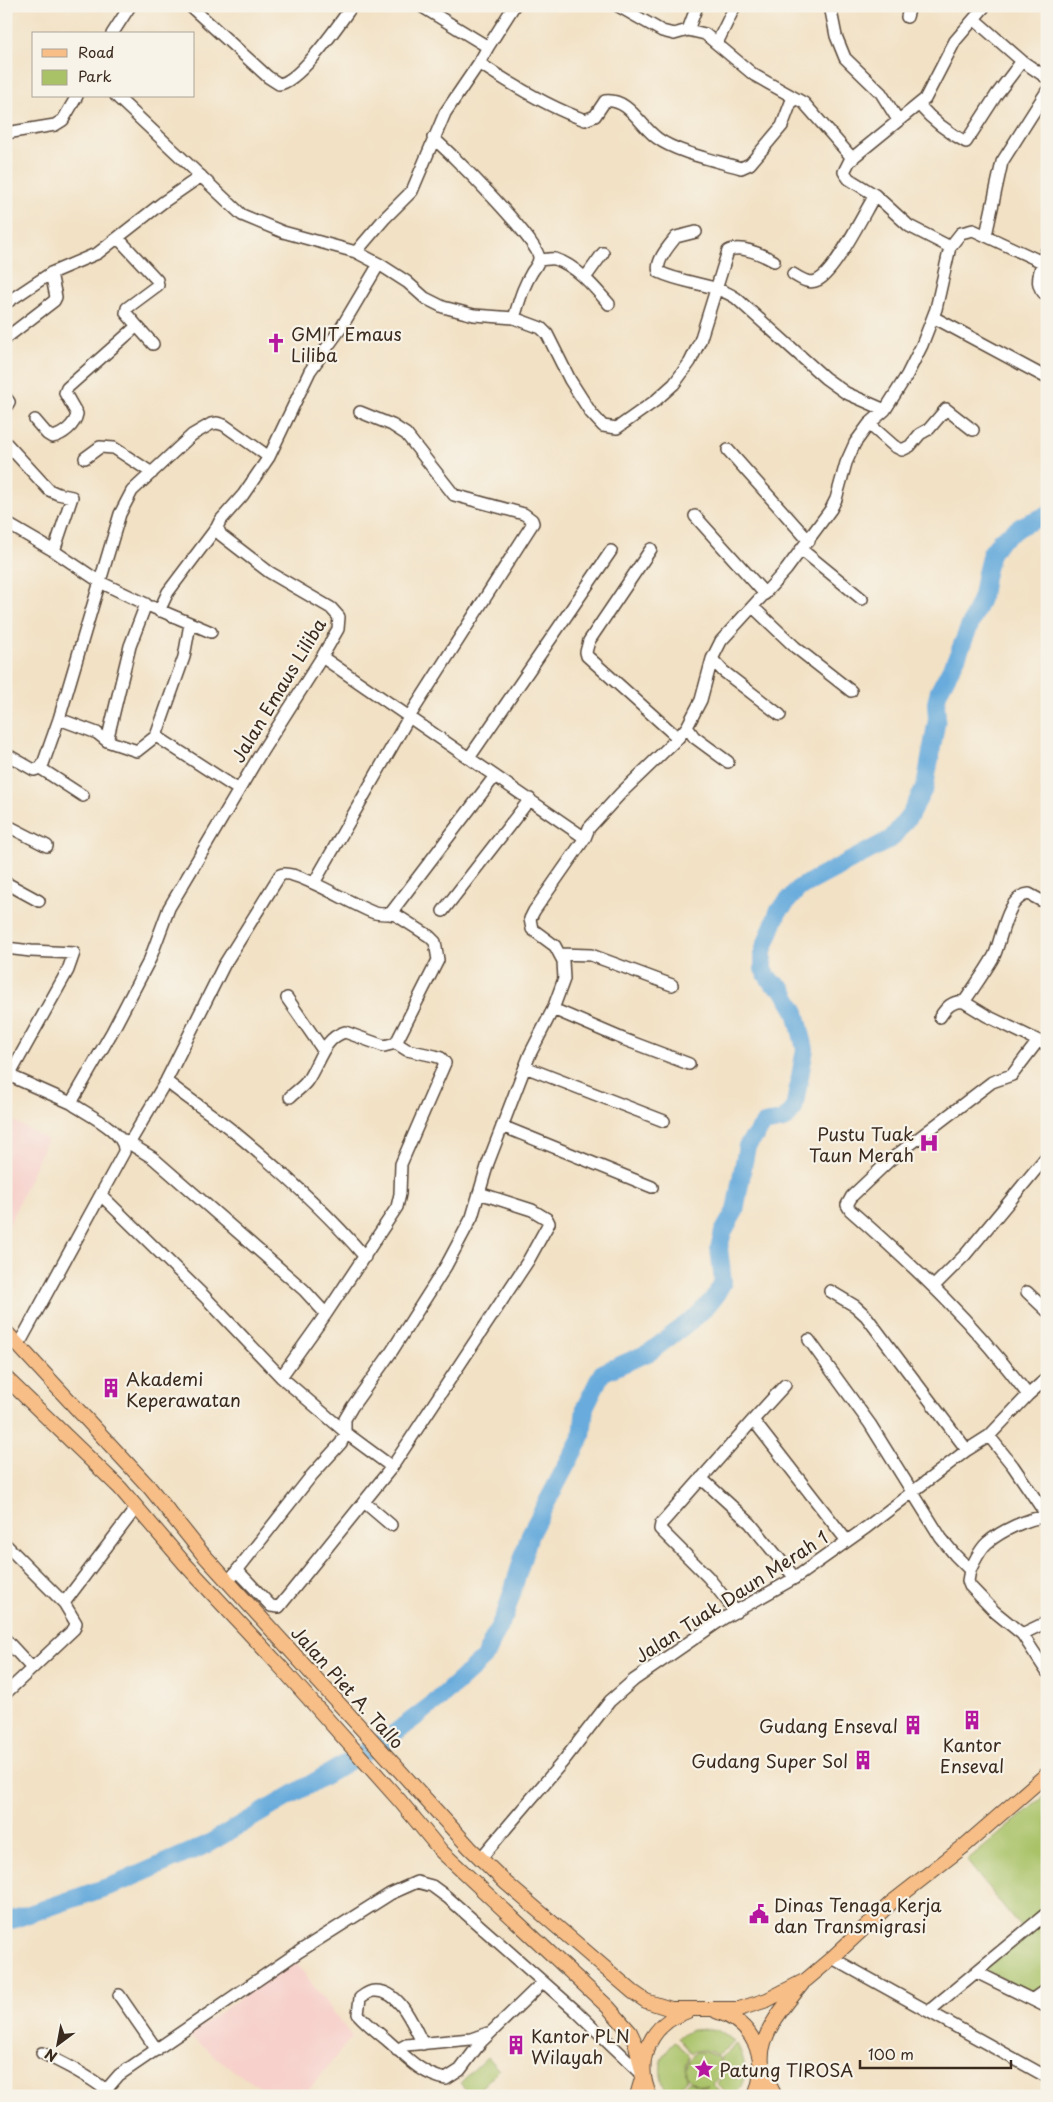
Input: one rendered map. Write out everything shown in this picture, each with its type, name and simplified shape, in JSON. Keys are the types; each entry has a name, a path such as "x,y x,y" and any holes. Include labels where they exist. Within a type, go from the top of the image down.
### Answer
{"main road":[{"name":"Jalan Piet A. Tallo","path":"6,1332 150,1488 202,1553 290,1652 480,1858 633,1992 646,2001 671,2009 702,2009"},
{"name":"Jalan Piet A. Tallo","path":"6,1378 95,1463 279,1665 442,1852 608,2007 630,2032 636,2045 650,2096"},
{"path":"755,2096 762,2074 761,2062 765,2040 776,2017 806,1980 891,1903 964,1847 1047,1774"},
{"path":"637,2096 643,2075 645,2051 658,2029 677,2015 702,2009 739,2009 767,2000 806,1980"},
{"path":"702,2009 726,2014 746,2029 758,2050 775,2096"}],"street":[{"path":"190,6 273,82 279,84 290,81 307,64 352,6"},
{"path":"421,6 488,47"},
{"path":"356,252 385,218 412,191 445,113 514,6"},
{"path":"618,6 662,31 674,34 688,30 706,34 740,65 804,103 853,159"},
{"path":"688,30 697,6"},
{"path":"717,43 735,6"},
{"path":"830,6 836,36 845,58 881,93 898,120"},
{"path":"950,247 909,226 875,195 844,174 847,164 898,120 919,105 931,90 955,41 985,6"},
{"path":"113,32 126,8"},
{"path":"974,20 1022,61 1047,78"},
{"path":"919,105 934,122 966,142 997,94 1022,61"},
{"path":"479,63 543,101 584,120 595,116 605,101 616,102 633,113 647,129 662,141 741,168 750,164 782,126 793,97"},
{"path":"986,235 1002,162 1047,91"},
{"path":"6,133 55,125 63,120 76,98"},
{"path":"118,98 242,215 283,232 356,252 379,264 406,282 425,298 443,308 474,315 514,318 541,328 547,334 570,380 591,413 604,426 617,428 655,401 674,384 690,362 700,341 715,298 716,288 727,253 731,249 741,249 774,261"},
{"path":"433,138 470,174 527,236 538,253 539,260 522,289 514,318"},
{"path":"6,303 51,273 98,253 162,203 201,176"},
{"path":"793,274 813,282 821,278 845,247 875,195"},
{"path":"228,1582 312,1475 342,1443 346,1431 345,1420 352,1407 392,1351 456,1249 472,1217 488,1163 502,1126 525,1067 553,1008 564,978 564,967 560,954 555,946 532,929 530,918 590,828 621,793 687,727 701,700 712,659 721,641 765,594 802,550 831,509 855,443 869,424 885,410 916,358 933,317 950,247 964,231 973,230 1042,262"},
{"path":"696,232 676,237 660,261 658,270 661,274 700,286 716,288 736,298 824,378 846,393 885,410"},
{"path":"118,238 158,282 158,284 128,308 126,313 153,344"},
{"path":"1047,250 1037,283 1047,296"},
{"path":"585,278 603,253"},
{"path":"539,260 553,259 572,268 585,278 609,304"},
{"path":"158,611 168,592 220,521 243,495 268,457 310,372 341,328 379,264"},
{"path":"6,338 54,301 56,297 51,273"},
{"path":"933,317 1047,378"},
{"path":"35,420 52,437 63,432 75,421 77,414 66,398 67,388 137,326"},
{"path":"6,398 9,402 6,407"},
{"path":"869,424 894,446 902,450 910,446 920,434 929,429 946,409 973,430"},
{"path":"314,883 409,717 533,523 524,514 454,494 406,434 392,425 360,412"},
{"path":"6,754 34,770 40,768 43,764 59,719 124,504 132,491 192,436 217,422 268,457"},
{"path":"6,443 48,490 72,496"},
{"path":"85,458 100,447 114,448 152,472"},
{"path":"728,450 809,541"},
{"path":"54,551 76,485"},
{"path":"695,516 765,594"},
{"path":"6,523 54,551 100,582 158,611 200,626 211,632"},
{"name":"Jalan Emaus Liliba","path":"71,1103 112,1032 150,958 169,908 239,790 322,657 340,622 338,613 269,572 221,534 217,527"},
{"path":"651,549 589,641 586,652 588,656 678,738"},
{"path":"469,758 611,550"},
{"path":"802,550 862,598"},
{"path":"107,741 130,646 146,604"},
{"path":"753,607 795,647 850,691"},
{"path":"59,719 96,733 107,741 137,751 156,736 184,657 190,624"},
{"path":"322,657 585,838"},
{"path":"712,659 724,671 780,715"},
{"path":"687,727 694,737 728,762"},
{"path":"156,736 239,790"},
{"path":"40,768 83,796"},
{"path":"390,914 495,776"},
{"path":"443,911 530,799"},
{"path":"6,825 47,846"},
{"path":"18,1346 124,1152 125,1140 166,1081 224,965 280,874 288,873 314,883 376,914 396,915 429,936 435,942 438,960 396,1044"},
{"path":"6,883 39,901"},
{"path":"964,1002 996,953 1004,924 1021,897 1029,894 1040,900 1047,901"},
{"path":"6,948 31,952 74,953 68,970 8,1075 71,1103 112,1129 160,1165 304,1290 326,1314"},
{"path":"560,954 591,954 672,985"},
{"path":"287,998 323,1050"},
{"path":"940,1017 952,1003 957,1001 964,1002 987,1016 1043,1043 1012,1075 992,1082 890,1160 852,1196 848,1204 850,1210 934,1286 994,1350 1028,1395"},
{"path":"553,1008 623,1039 689,1064"},
{"path":"281,1377 365,1257 397,1207 400,1194 401,1164 445,1063 441,1058 407,1050 396,1044 384,1046 345,1032 336,1035 323,1050 306,1082 290,1097"},
{"path":"525,1067 664,1121"},
{"path":"166,1081 233,1131 270,1162 345,1234 365,1257"},
{"path":"502,1126 652,1187"},
{"path":"934,1286 965,1255 1047,1156"},
{"path":"237,1570 271,1606 279,1607 392,1467 528,1261 548,1223 547,1219 532,1210 479,1193"},
{"path":"101,1195 204,1296 281,1377 392,1467"},
{"path":"830,1292 855,1306 866,1316 967,1450"},
{"path":"1027,1292 1047,1311"},
{"path":"809,1340 870,1424 941,1538 954,1555 970,1570"},
{"name":"Jalan Tuak Daun Merah 1","path":"480,1858 565,1759 610,1701 634,1680 724,1618 795,1578 848,1541 967,1450 989,1436 1047,1378"},
{"path":"736,1612 708,1577 660,1529 661,1524 785,1384"},
{"path":"753,1420 848,1541"},
{"path":"989,1436 1013,1466 1047,1516 1005,1530 986,1544 970,1570 968,1581 970,1586 995,1612 1022,1634 1047,1672"},
{"path":"701,1478 750,1523 795,1578"},
{"path":"364,1502 391,1525"},
{"path":"64,1603 136,1508"},
{"path":"6,1544 64,1603 76,1623 74,1629 6,1693"},
{"path":"1022,1634 1047,1622"},
{"path":"6,1640 32,1668"},
{"path":"42,2053 68,2066 107,2094 119,2075 300,1951 390,1894 417,1882 432,1886 447,1897 543,1982 643,2075"},
{"path":"929,2011 1047,1914"},
{"path":"832,1958 1047,2077"},
{"path":"976,1972 1047,2007"},
{"path":"423,2044 410,2019 395,1998 381,1991 372,1991 360,1998 358,2014 413,2064 438,2078 446,2079 460,2070 492,2032 543,1982"},
{"path":"1033,1999 1047,1989"},
{"path":"119,1995 157,2050"},
{"path":"397,2050 406,2046 470,2039 492,2032"}],"shaded area":[{"path":"6,1117 47,1139 6,1232"},
{"path":"294,1960 352,2037 304,2096 275,2096 237,2073 188,2035"}],"green space":[{"path":"1047,1794 1047,1908 1021,1928 967,1861"},
{"path":"1047,1918 1047,2003 985,1969"},
{"path":"691,2030 717,2030 735,2042 717,2055 704,2050 691,2053 678,2037"},
{"path":"675,2041 689,2056 685,2065 687,2080 669,2095 662,2081 661,2067 665,2054"},
{"path":"737,2044 743,2058 744,2077 739,2090 734,2096 728,2096 717,2083 723,2071 720,2058"},
{"path":"696,2052 706,2052 718,2057 721,2071 719,2078 713,2084 724,2096 673,2096 689,2081 703,2087 709,2086 695,2083 687,2075 687,2064"},
{"path":"487,2057 499,2070 472,2096 460,2083"}],"waterway":[{"path":"6,1922 119,1883 206,1845 384,1741 438,1700 484,1658 506,1612 530,1534 582,1436 585,1407 602,1373 650,1352 698,1315 714,1298 723,1282 719,1248 723,1232 735,1211 747,1146 764,1124 784,1120 794,1109 805,1049 796,1012 782,988 771,982 763,969 763,951 778,912 799,888 891,839 910,815 925,787 937,719 936,703 939,691 957,657 982,596 991,553 1001,540 1023,525 1047,515"}],"place":[{"name":"GMIT Emaus Liliba","path":"276,343"},
{"name":"Pustu Tuak Taun Merah","path":"929,1143"},
{"name":"Akademi Keperawatan","path":"111,1388"},
{"name":"Kantor Enseval","path":"972,1720"},
{"name":"Gudang Enseval","path":"913,1725"},
{"name":"Gudang Super Sol","path":"863,1760"},
{"name":"Dinas Tenaga Kerja dan Transmigrasi","path":"759,1914"},
{"name":"Kantor PLN Wilayah","path":"516,2045"},
{"name":"Patung TIROSA","path":"704,2069"}]}
